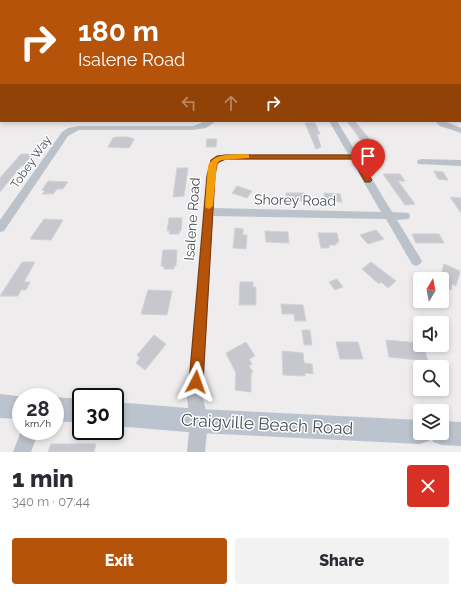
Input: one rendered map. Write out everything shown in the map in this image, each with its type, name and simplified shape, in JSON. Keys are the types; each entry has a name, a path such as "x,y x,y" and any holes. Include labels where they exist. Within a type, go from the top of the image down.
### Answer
{"main road":[{"path":"0,406 12,407"},
{"name":"Craigville Beach Road","path":"124,415 199,421 413,432"},
{"path":"449,433 461,434"}],"street":[{"name":"Tobey Way","path":"0,228 65,134 70,130 78,128 188,128 203,126 210,122"},
{"path":"334,122 388,216 416,260"},
{"path":"440,122 461,131"},
{"name":"Isalene Road","path":"196,452 199,421 195,398 208,212 212,166 214,162 220,158 260,156 354,157"},
{"path":"421,162 461,163"},
{"name":"Shorey Road","path":"208,212 405,216"},
{"path":"22,452 27,440"}],"building":[{"path":"348,122 356,122 382,159 372,160"},
{"path":"305,123 315,123 320,134 317,134 321,147 316,149"},
{"path":"113,138 134,139 130,147 127,148 108,147"},
{"path":"207,139 217,139 216,147 206,147"},
{"path":"21,154 33,154 0,192 0,178"},
{"path":"177,168 188,168 184,196 173,197"},
{"path":"434,171 443,172 448,180 438,179"},
{"path":"383,174 400,174 405,181 398,181 415,204 405,205"},
{"path":"48,181 68,182 63,189 57,189 53,194 42,194 45,191 42,190"},
{"path":"237,186 252,191 247,198 232,193"},
{"path":"286,193 304,193 304,201 286,200"},
{"path":"324,193 340,194 342,202 325,200"},
{"path":"450,197 461,198 461,213"},
{"path":"169,218 182,218 181,231 179,231 179,234 169,234 170,231 167,231"},
{"path":"44,219 63,220 51,240 30,239"},
{"path":"235,228 243,229 243,235 247,235 246,249 233,248"},
{"path":"376,230 384,239 368,244 360,235"},
{"path":"265,231 288,232 289,243 266,242"},
{"path":"318,233 337,233 339,242 336,243 336,245 329,245 329,248 321,248"},
{"path":"412,234 439,234 444,243 416,243"},
{"path":"163,250 177,250 176,266 174,266 174,269 164,269 164,266 161,266"},
{"path":"22,262 35,262 24,282 30,282 26,290 21,290 18,296 0,296"},
{"path":"371,262 396,281 388,288 381,282 379,284 362,269"},
{"path":"444,264 460,271 456,286 452,284 451,290 449,289 449,272 442,272"},
{"path":"337,279 343,287 335,290 329,282"},
{"path":"240,282 253,282 253,287 256,287 256,305 239,305"},
{"path":"148,290 172,291 167,315 141,314"},
{"path":"281,304 303,305 306,321 295,321 294,314 282,314"},
{"path":"302,330 310,330 312,345 304,345"},
{"path":"154,335 166,344 145,370 136,363 140,358 137,355"},
{"path":"386,340 413,342 413,352 425,352 428,360 418,360 389,357"},
{"path":"246,342 255,356 249,359 252,364 249,366 253,372 251,373 251,392 235,390 236,373 226,353"},
{"path":"336,342 358,342 363,359 340,359"},
{"path":"282,351 303,353 304,363 312,364 313,374 305,373 305,376 283,375"},
{"path":"51,444 96,444 94,452 48,452"}],"slow traffic":[{"path":"209,206 212,166 214,162 220,158 226,157 246,157"}],"route":[{"path":"196,382 208,212 212,166 214,162 220,158 226,157 354,157 368,180"}]}
